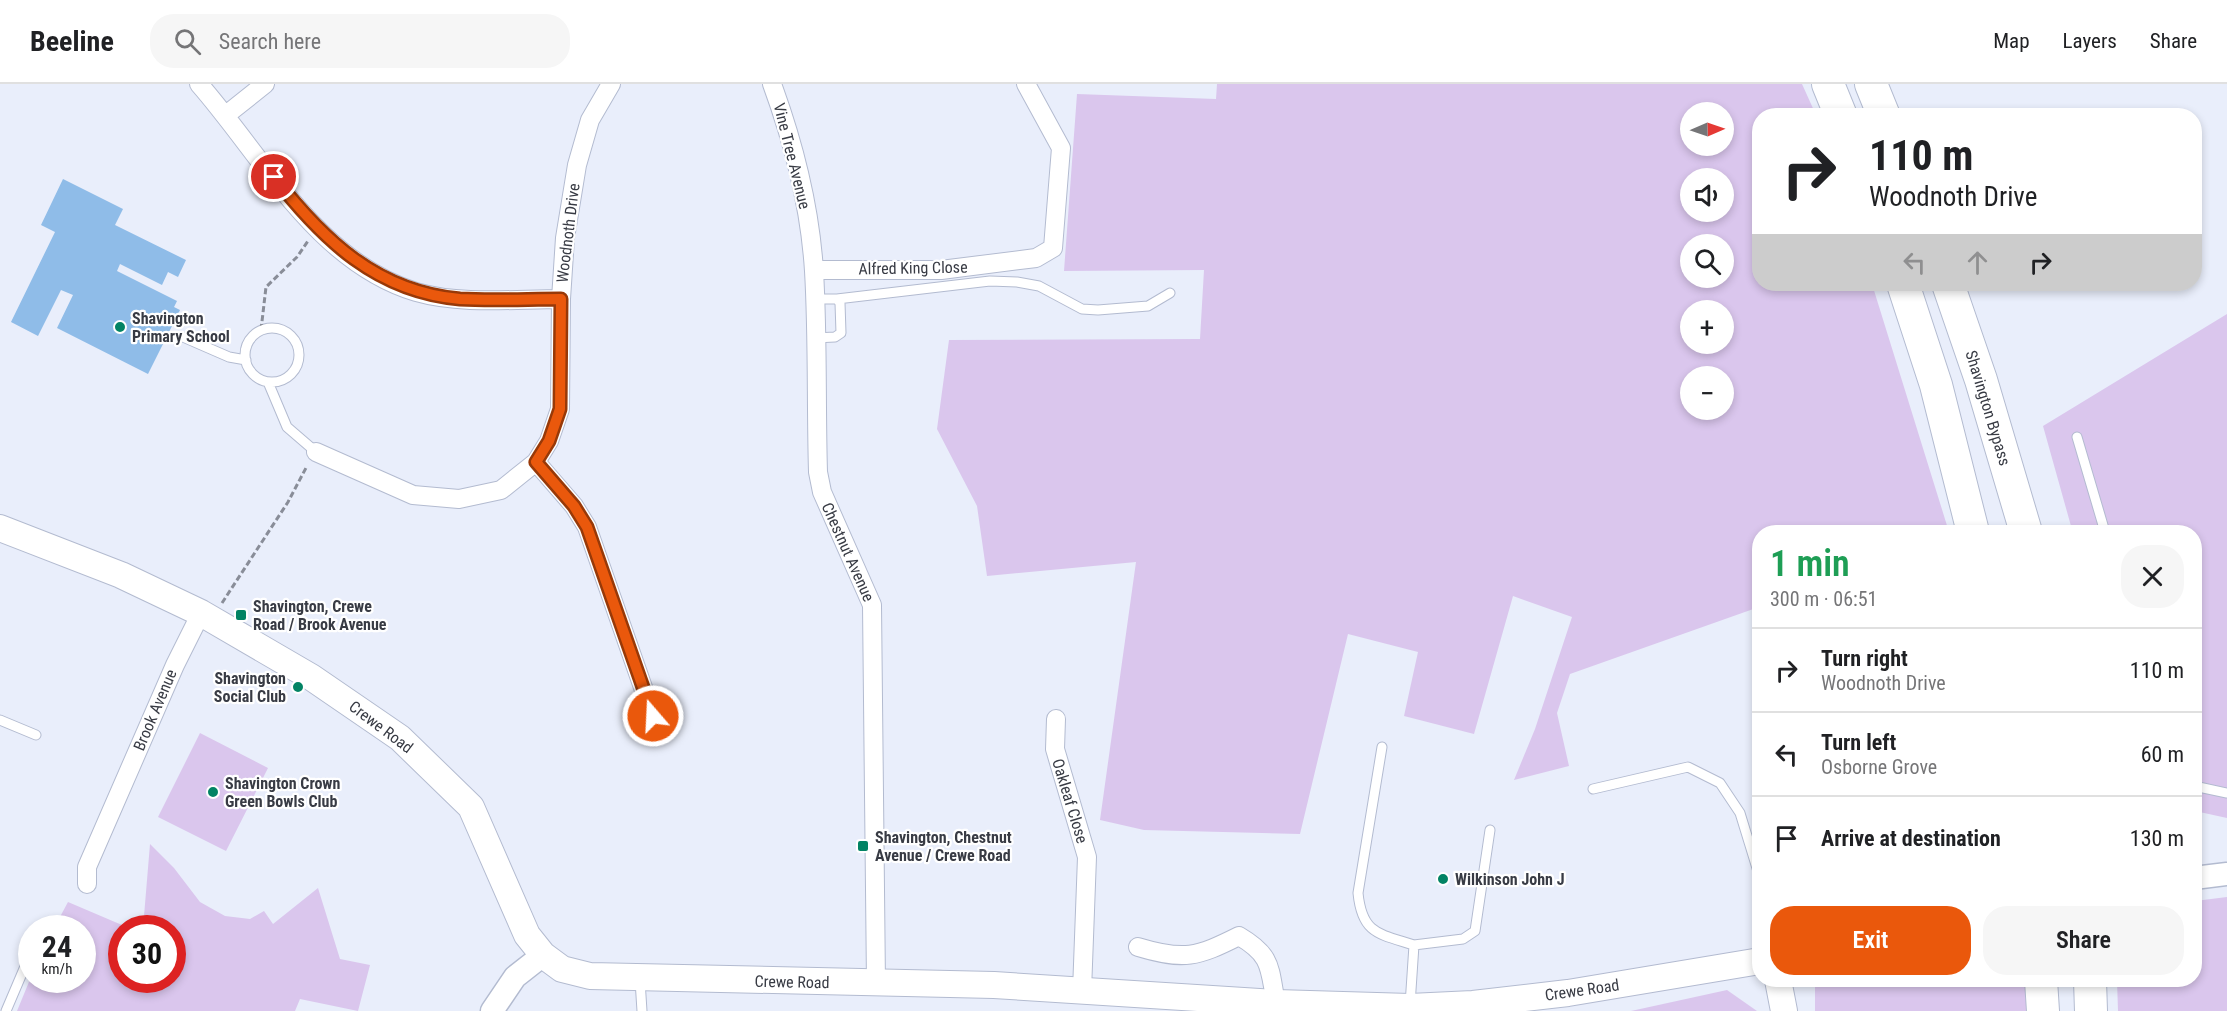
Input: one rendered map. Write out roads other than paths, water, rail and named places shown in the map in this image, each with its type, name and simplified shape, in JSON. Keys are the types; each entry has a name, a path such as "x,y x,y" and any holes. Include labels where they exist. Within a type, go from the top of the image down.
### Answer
{"highway":[{"path":"1828,84 1838,108"},
{"path":"1871,84 1881,108"},
{"path":"1905,291 1936,385 1971,525"},
{"name":"Shavington Bypass","path":"1950,291 1981,380 2024,525"},
{"path":"2041,987 2043,1011"},
{"path":"2090,987 2091,1011"}],"main road":[{"name":"Crewe Road","path":"0,528 121,575 206,617 311,677 400,738 471,807 527,935 543,955 562,969 590,976 994,985 1229,1005 1276,1003 1410,1007 1473,1004 1568,993 1752,962"},
{"path":"1779,987 1784,1011"}],"street":[{"path":"199,84 286,193 318,228 342,252 375,275 416,292 459,299 561,299"},
{"path":"226,115 265,84"},
{"name":"Woodnoth Drive","path":"536,462 549,441 560,409 561,299 565,238 577,165 590,120 611,84"},
{"name":"Vine Tree Avenue","path":"772,84 790,139 809,229"},
{"name":"Alfred King Close","path":"814,270 941,270 1036,258 1053,248 1061,148 1026,84"},
{"name":"Chestnut Avenue","path":"809,229 814,270 818,472 822,492 872,605 876,984"},
{"path":"316,452 413,495 459,499 501,490 536,462 574,506 587,527 653,716"},
{"name":"Brook Avenue","path":"87,884 87,867 175,665 206,617"},
{"name":"Oakleaf Close","path":"1056,719 1055,749 1087,857 1082,991"},
{"path":"96,801 113,808"},
{"path":"2202,877 2227,874"},
{"path":"1138,947 1168,956 1203,954 1239,936 1259,948 1268,962 1276,1003"},
{"path":"492,1011 515,977 543,955"}],"lane":[{"path":"814,299 837,299 990,281 1017,282 1039,286 1082,309 1098,310 1148,306 1170,292"},
{"path":"815,338 835,337 841,333 840,303 837,299"},
{"path":"270,328 288,333 298,347 298,365 286,378 268,382 258,378 250,370 246,360 249,342 261,330 270,328"},
{"path":"183,337 230,357 246,360"},
{"path":"268,382 287,427 316,452"},
{"path":"2077,437 2103,525"},
{"path":"0,720 36,735"},
{"path":"1382,747 1358,892 1360,910 1366,925 1378,934 1414,945 1463,939 1475,931 1490,830"},
{"path":"1593,789 1688,767 1720,783 1740,813 1752,852"},
{"path":"2202,788 2227,793"},
{"path":"1410,1007 1414,945"},
{"path":"640,978 642,1011"},
{"path":"6,1011 18,983"}],"place":[{"name":"Shavington Primary School","path":"120,327"},
{"name":"Shavington, Crewe Road / Brook Avenue","path":"241,615"},
{"name":"Shavington Social Club","path":"298,687"},
{"name":"Shavington Crown Green Bowls Club","path":"213,792"},
{"name":"Shavington, Chestnut Avenue / Crewe Road","path":"863,846"},
{"name":"Wilkinson John J","path":"1443,879"}]}
